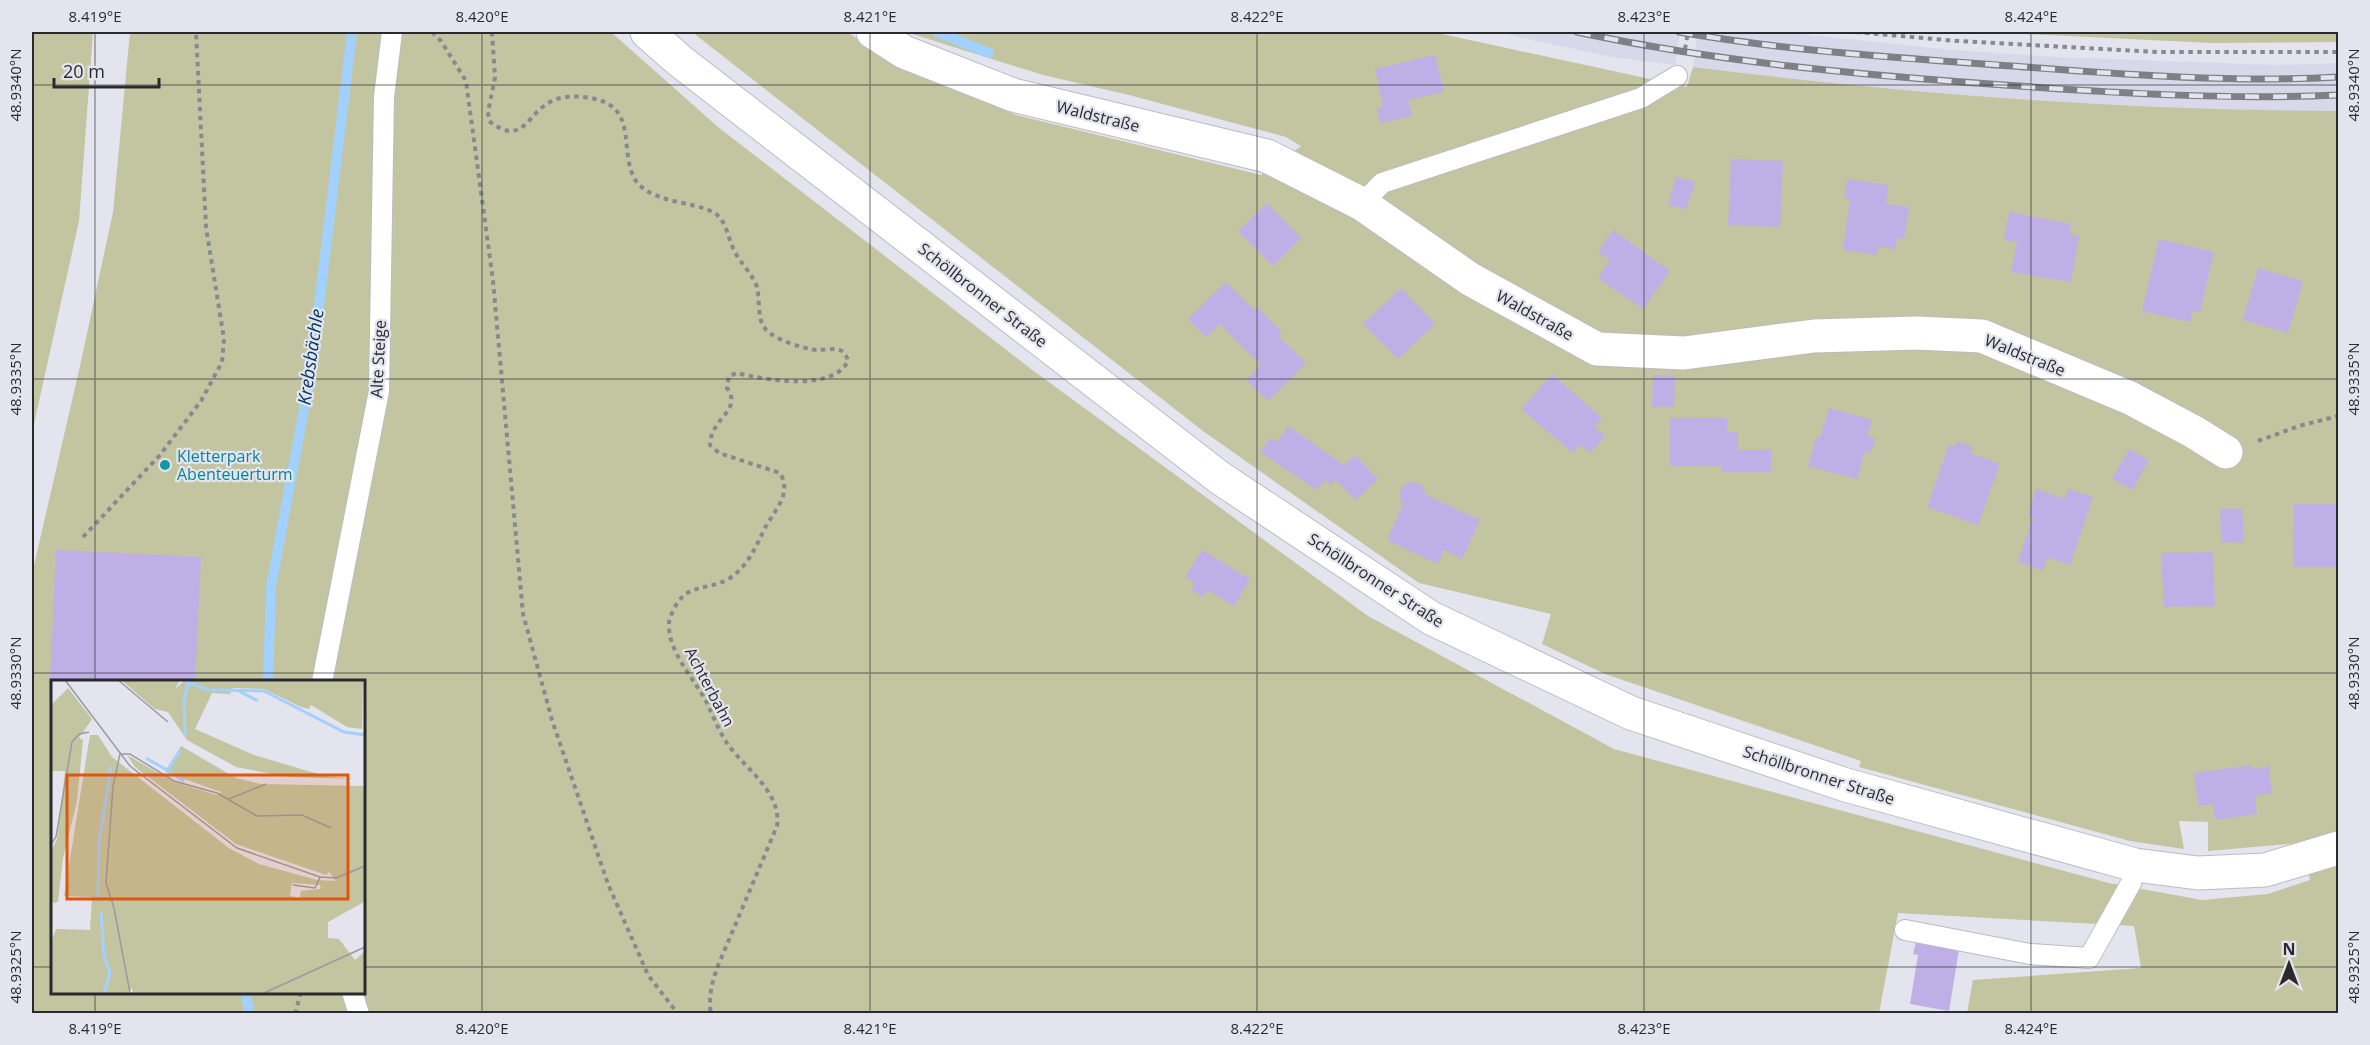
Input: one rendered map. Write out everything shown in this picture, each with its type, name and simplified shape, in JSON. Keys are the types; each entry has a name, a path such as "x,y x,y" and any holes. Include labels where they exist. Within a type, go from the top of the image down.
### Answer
{"main road":[{"name":"Schöllbronner Straße","path":"647,32 680,61 1220,478 1431,618 1631,713 1846,785 2135,865 2198,873 2265,870 2338,848"},
{"name":"Waldstraße","path":"873,32 904,52 1013,95 1267,156 1362,204 1470,279 1596,349 1684,353 1814,336 1916,333 1982,336 2130,398 2226,452"}],"lane":[{"name":"Alte Steige","path":"322,680 379,391 384,97 392,32"},
{"path":"1362,204 1382,183 1641,98 1677,76"},
{"path":"1905,930 2030,954 2089,958 2131,883 2135,865"},
{"path":"352,994 359,1014"}],"path":[{"path":"82,537 160,455 201,400 222,362 224,339 206,226 196,32"},
{"path":"432,32 441,41 466,81 494,281 523,614 552,720 609,884 648,975 678,1014"},
{"name":"Achterbahn","path":"492,32 495,78 488,112 489,121 508,132 517,130 529,122 541,109 559,98 590,98 609,104 624,124 629,159 637,182 665,198 717,212 723,221 735,253 747,267 756,286 763,327 775,338 790,343 814,350 840,350 846,355 848,361 844,369 832,376 814,380 794,381 737,373 729,376 727,388 733,396 733,404 714,428 710,445 719,453 780,473 784,480 784,495 757,548 742,568 729,579 687,593 679,600 669,622 677,653 722,734 769,794 777,810 777,826 725,945 714,977 709,1004 711,1014"},
{"path":"1856,32 1957,41 2158,52 2338,52"},
{"path":"2226,452 2299,426 2338,416"},
{"path":"295,1014 302,994"}],"shaded area":[{"path":"1501,32 1680,32 1675,65 1612,57"},
{"path":"1698,32 1782,32 1952,50 2056,57 2275,65 2338,63 2338,111 2236,111 1906,91 1693,67"}],"green space":[{"path":"32,32 93,32 79,221 32,433"},
{"path":"130,32 611,32 718,127 1031,369 1368,616 1614,749 2109,883 2202,900 2268,894 2310,880 2301,843 2208,851 2208,822 2179,821 2184,849 2130,841 1859,767 1861,761 1605,674 1542,644 1551,614 1419,583 1203,431 692,32 847,32 898,65 1016,115 1261,175 1301,146 1286,137 1129,95 1043,75 906,32 1433,32 1687,87 1693,67 1934,93 2015,99 2257,110 2338,111 2338,1013 1967,1013 1973,980 2141,968 2134,926 1898,913 1879,1013 32,1014 32,574 113,212"},
{"path":"1984,32 2338,32 2338,42 2211,43"}],"building":[{"path":"1435,55 1444,92 1408,100 1412,116 1380,123 1377,108 1383,106 1375,69"},
{"path":"1731,159 1783,161 1780,227 1728,225"},
{"path":"1676,177 1695,182 1686,209 1668,205"},
{"path":"1847,179 1888,185 1886,204 1909,207 1904,239 1897,238 1895,249 1878,246 1877,255 1843,250 1850,198 1844,198"},
{"path":"1267,203 1301,238 1273,266 1238,231"},
{"path":"2009,212 2071,224 2069,234 2079,236 2071,282 2011,272 2017,242 2004,240"},
{"path":"1613,230 1670,271 1643,309 1598,278 1610,260 1598,252"},
{"path":"2159,239 2214,252 2200,312 2193,311 2190,322 2142,311"},
{"path":"2258,268 2303,281 2288,333 2243,320"},
{"path":"1226,282 1254,310 1257,307 1282,332 1278,336 1306,363 1268,401 1246,380 1261,365 1220,324 1206,337 1188,319"},
{"path":"1401,288 1435,324 1398,359 1363,324"},
{"path":"1552,374 1602,418 1594,426 1605,436 1590,453 1580,445 1573,453 1521,409"},
{"path":"1653,375 1675,376 1674,407 1652,407"},
{"path":"1829,408 1872,420 1867,435 1875,438 1871,453 1865,451 1857,479 1808,466"},
{"path":"1670,418 1727,418 1727,432 1738,432 1738,450 1771,450 1771,472 1722,472 1722,466 1670,466"},
{"path":"1288,426 1344,465 1355,455 1378,479 1356,500 1335,479 1331,485 1325,480 1317,490 1260,452 1270,438 1277,442"},
{"path":"1957,441 1973,447 1970,453 2000,464 1978,525 1927,507 1949,445 1955,447"},
{"path":"2129,449 2149,460 2132,490 2112,479"},
{"path":"1410,482 1422,485 1426,495 1480,520 1462,559 1444,550 1438,564 1387,540 1403,504 1400,498 1402,486"},
{"path":"2036,489 2065,499 2068,489 2093,497 2070,565 2047,557 2043,571 2018,562 2033,517 2028,515"},
{"path":"2294,504 2338,504 2338,567 2293,567"},
{"path":"2242,508 2244,542 2221,543 2220,509"},
{"path":"56,550 201,557 195,680 51,680 51,700 49,700"},
{"path":"1202,550 1250,579 1234,606 1207,590 1203,597 1191,590 1195,583 1185,577"},
{"path":"2213,552 2215,606 2164,607 2161,553"},
{"path":"2251,765 2252,769 2269,766 2272,793 2255,796 2257,814 2215,820 2213,804 2198,806 2194,773"},
{"path":"1916,942 1959,950 1949,1011 1910,1004 1918,955 1913,954"}],"waterway":[{"name":"Krebsbächle","path":"268,680 271,587 311,371 352,32"},
{"path":"937,32 989,53"},
{"name":"Krebsbächle","path":"246,994 249,1014"}],"railway":[{"path":"1577,32 1683,52 1897,77 2171,95 2255,97 2338,95"},
{"path":"1679,32 1845,53 2093,72 2257,79 2338,77"}],"place":[{"name":"Kletterpark Abenteuerturm","path":"165,465"}]}
